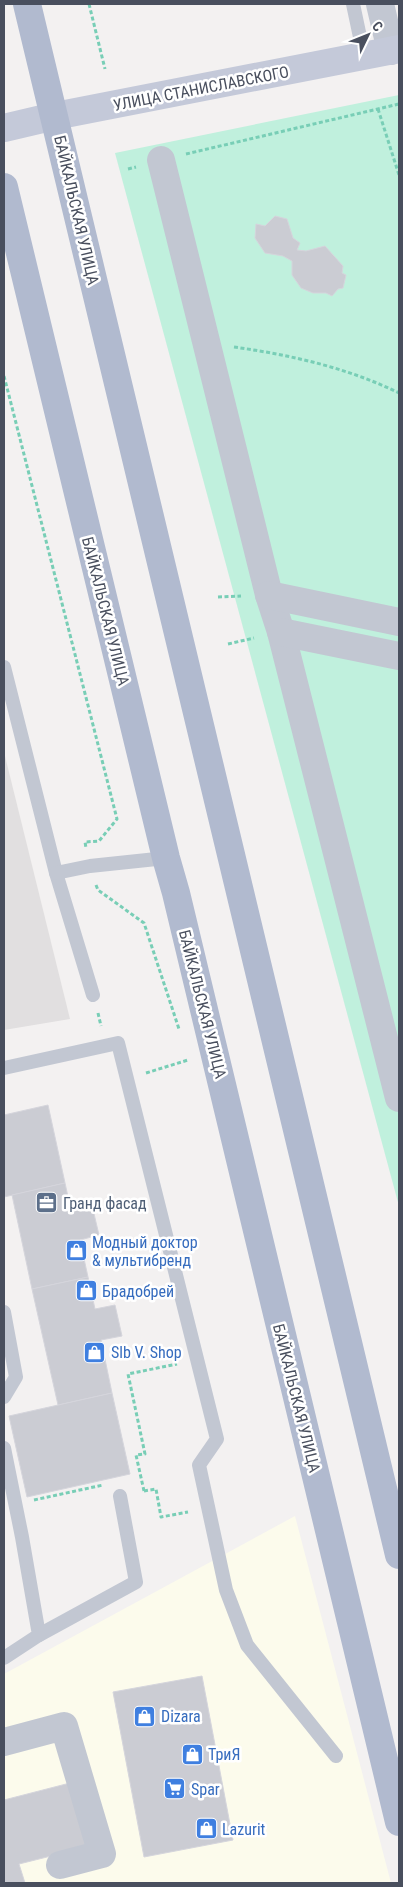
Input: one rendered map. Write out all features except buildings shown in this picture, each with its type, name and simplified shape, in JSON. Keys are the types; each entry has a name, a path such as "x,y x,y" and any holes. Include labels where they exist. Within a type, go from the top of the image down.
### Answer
{"main road":[{"name":"БАЙКАЛЬСКАЯ УЛИЦА","path":"27,4 399,1554"},
{"name":"УЛИЦА СТАНИСЛАВСКОГО","path":"4,128 55,116 395,50"},
{"name":"БАЙКАЛЬСКАЯ УЛИЦА","path":"4,187 399,1822"}],"street":[{"path":"380,4 395,50"},
{"path":"161,160 270,596 282,632 399,1098"},
{"path":"270,596 399,622"},
{"path":"282,632 399,656"},
{"path":"4,1742 64,1726 102,1854 60,1865"}],"lane":[{"path":"353,4 364,56"},
{"path":"4,667 56,873 93,995"},
{"path":"56,873 90,866 166,858"},
{"path":"4,1068 118,1043 217,1439 200,1465 226,1590 247,1645 336,1756"},
{"path":"4,1312 16,1377 4,1396"},
{"path":"4,1448 39,1635"},
{"path":"4,1658 39,1635 136,1582 120,1496"}],"path":[{"path":"89,4 105,70"},
{"path":"161,160 399,104"},
{"path":"378,109 399,175"},
{"path":"207,343 279,353 372,380 399,392"},
{"path":"4,376 117,819 99,841 85,842 90,866 98,890 144,923 180,1032"},
{"path":"93,995 106,1046"},
{"path":"186,1051 191,1070"},
{"path":"127,1078 188,1060"},
{"path":"144,1491 136,1456 145,1454 128,1374 197,1359"},
{"path":"15,1504 112,1483"},
{"path":"120,1496 156,1489 161,1517 209,1508"}],"shaded area":[{"path":"4,752 70,1019 4,1030"},
{"path":"295,1516 391,1883 4,1883 4,1674"}],"green space":[{"path":"399,95 399,1206 115,153"}],"place":[{"name":"Гранд фасад","path":"47,1203"},
{"name":"Модный доктор & мультибренд","path":"76,1251"},
{"name":"Брадобрей","path":"86,1291"},
{"name":"Slb V. Shop","path":"95,1352"},
{"name":"Dizara","path":"145,1716"},
{"name":"ТриЯ","path":"192,1754"},
{"name":"Spar","path":"175,1789"},
{"name":"Lazurit","path":"206,1829"}]}
